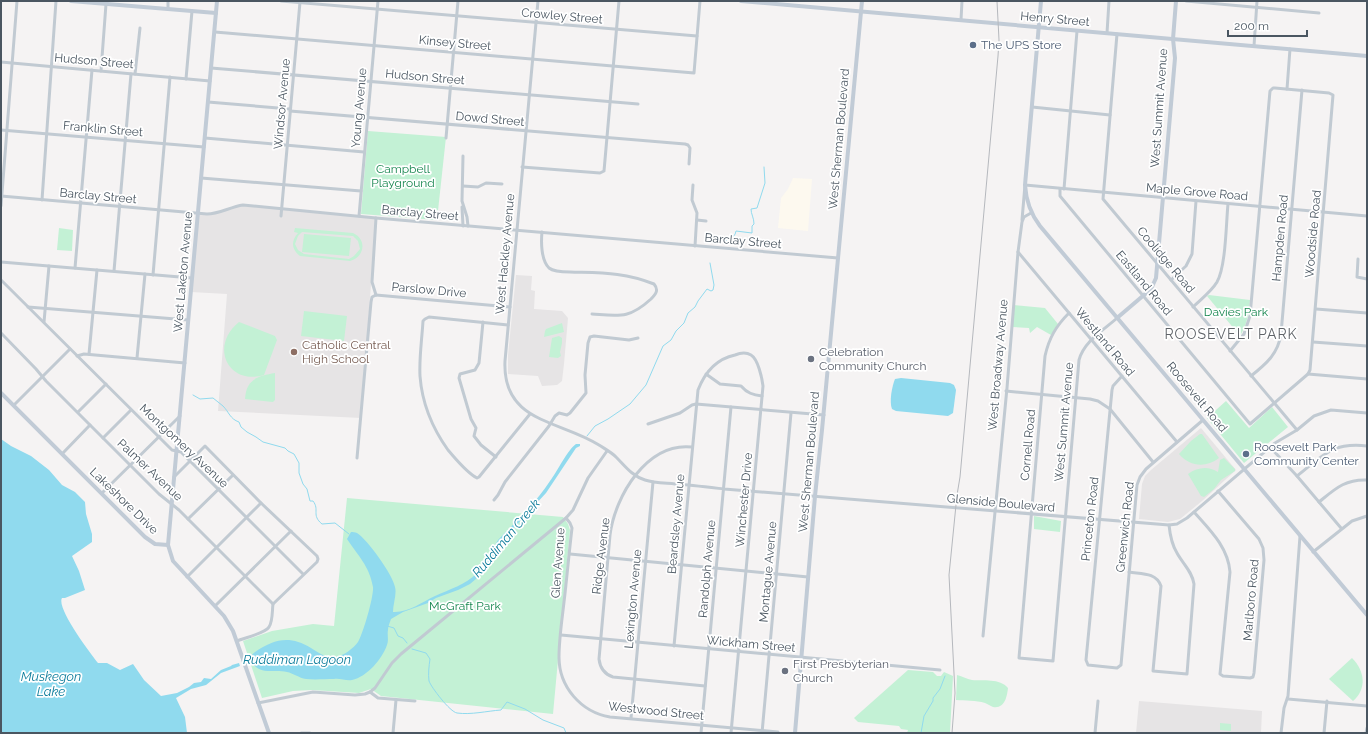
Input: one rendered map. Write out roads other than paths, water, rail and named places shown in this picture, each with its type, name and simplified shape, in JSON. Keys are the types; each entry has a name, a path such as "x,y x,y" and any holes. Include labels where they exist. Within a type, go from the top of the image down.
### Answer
{"main road":[{"path":"71,1 106,4 118,3 168,9 216,12"},
{"name":"West Laketon Avenue","path":"168,545 217,1"},
{"name":"Henry Street","path":"741,1 1367,56"},
{"name":"West Sherman Boulevard","path":"795,733 815,496 824,415 862,1"},
{"name":"West Broadway Avenue","path":"1025,185 1041,1"},
{"name":"West Summit Avenue","path":"1118,318 1144,297 1154,285 1158,264 1175,58 1173,39 1176,1"},
{"name":"Roosevelt Road","path":"1025,185 1028,205 1031,213 1040,226 1312,552 1367,615"},
{"name":"Lakeshore Drive","path":"1,392 151,542 155,544 168,545 173,561 229,623 237,641 269,733"}],"street":[{"path":"1,206 18,1"},
{"path":"42,200 52,69 50,66 56,1"},
{"path":"168,1 168,9"},
{"name":"Crowley Street","path":"281,1 697,36"},
{"name":"Young Avenue","path":"359,216 378,1"},
{"path":"446,138 458,1"},
{"name":"West Hackley Avenue","path":"538,1 508,324 505,366 507,383 515,399 530,414 585,437 607,451"},
{"path":"522,167 600,173 604,171 619,1"},
{"path":"697,36 700,1"},
{"path":"961,20 962,1"},
{"path":"1107,33 1109,1"},
{"path":"1186,1 1319,13"},
{"path":"1254,46 1257,1"},
{"name":"Windsor Avenue","path":"281,216 300,2"},
{"path":"101,71 106,4"},
{"path":"186,79 192,11"},
{"path":"135,73 140,28"},
{"path":"1062,189 1077,31"},
{"name":"Kinsey Street","path":"215,32 694,73 697,36"},
{"path":"1103,193 1117,34"},
{"path":"1287,89 1290,50"},
{"name":"Hudson Street","path":"1,62 210,81"},
{"name":"Hudson Street","path":"211,68 638,104"},
{"path":"75,268 85,137 92,70"},
{"path":"114,271 130,74"},
{"path":"153,275 170,77"},
{"path":"1230,351 1242,338 1250,321 1270,92 1273,88 1302,90"},
{"name":"Woodside Road","path":"1302,90 1329,93 1333,95 1311,367 1308,374"},
{"name":"Hampden Road","path":"1251,376 1276,352 1280,339 1302,90"},
{"name":"Dowd Street","path":"208,102 688,145 690,148 689,164"},
{"path":"1032,107 1110,115"},
{"name":"Franklin Street","path":"1,130 204,147"},
{"path":"205,138 364,152"},
{"path":"463,156 463,226"},
{"path":"201,178 361,191"},
{"path":"463,186 478,187 486,183 502,184"},
{"path":"693,185 692,200 697,213 695,246"},
{"name":"Maple Grove Road","path":"1025,185 1367,216"},
{"name":"West Broadway Avenue","path":"983,636 996,511 1025,185"},
{"name":"Eastland Road","path":"1062,189 1060,196 1250,424 1274,403"},
{"name":"Coolidge Road","path":"1103,193 1105,201 1297,430"},
{"name":"Barclay Street","path":"1,196 198,213 216,213 228,208 243,205 463,226 838,258"},
{"path":"1171,280 1186,266 1192,254 1196,201"},
{"path":"1193,307 1210,292 1220,275 1223,262 1228,204"},
{"path":"462,205 467,217 468,226"},
{"path":"1022,222 1024,217 1031,213"},
{"name":"Parslow Drive","path":"376,218 372,282 376,295 510,307"},
{"path":"697,220 706,221"},
{"path":"542,232 544,258 546,264 552,270 620,274 638,278 656,286 657,292 654,296 632,313 616,316 592,314"},
{"name":"Westland Road","path":"1018,252 1177,442"},
{"path":"1358,259 1357,277 1367,279"},
{"path":"1,262 192,278"},
{"path":"44,322 49,266"},
{"path":"89,354 97,270"},
{"path":"137,358 145,274"},
{"name":"Montgomery Avenue","path":"1,280 158,437 172,450 181,452 303,574"},
{"path":"357,458 371,302 372,297 376,295"},
{"path":"28,307 188,320"},
{"path":"1316,309 1367,313"},
{"name":"Cornell Road","path":"1053,661 1019,658 1045,356 1049,340 1058,324 1070,313"},
{"path":"508,324 427,318 423,321 420,375 421,386 428,414 438,436 455,459 477,478 496,457 530,414"},
{"name":"West Summit Avenue","path":"1053,661 1079,360 1081,352 1086,345 1118,318"},
{"path":"483,322 479,363 475,370 460,374 459,378 471,419 476,428 474,436 481,445 496,457"},
{"name":"Palmer Avenue","path":"1,333 159,494 172,504 273,604"},
{"path":"494,500 505,482 551,424 555,416 559,413 570,413 586,393 585,375 588,343 590,338 594,336 629,340 638,338"},
{"path":"1313,342 1367,346"},
{"path":"14,406 70,349"},
{"path":"77,356 89,354 185,363"},
{"name":"Winchester Drive","path":"696,404 698,390 706,374 722,359 739,354 750,354 755,360 761,375 762,396 731,733"},
{"path":"706,374 720,384 741,386 750,394 762,396"},
{"path":"1274,403 1308,374 1367,379"},
{"name":"Princeton Road","path":"1121,665 1117,668 1089,665 1086,663 1086,660 1110,409 1113,386 1122,376"},
{"path":"78,412 106,384"},
{"path":"1006,391 1076,397 1098,401 1110,409 1153,462"},
{"path":"648,424 680,413 696,404 824,415"},
{"name":"Beardsley Avenue","path":"674,646 696,404"},
{"name":"Randolph Avenue","path":"701,733 731,407"},
{"path":"103,438 131,410"},
{"name":"Glenside Boulevard","path":"607,451 616,457 636,476 653,482 1169,525 1181,522 1270,447 1297,430 1314,416 1326,411 1335,410 1367,412"},
{"name":"Montague Avenue","path":"762,732 791,413"},
{"path":"102,493 180,416"},
{"name":"Greenwich Road","path":"1121,665 1138,480 1142,472 1203,420"},
{"path":"62,454 90,425"},
{"path":"1297,476 1323,455 1333,449 1347,445 1367,446"},
{"path":"174,477 205,446 261,503 317,556 318,559 273,604 270,625 266,630 237,641"},
{"name":"Ridge Avenue","path":"692,447 673,448 662,453 647,464 636,476 623,495 614,516 610,532 599,663 604,672 613,677 705,686"},
{"path":"1270,447 1341,528"},
{"name":"Glen Avenue","path":"560,665 559,658 561,635 572,528 566,518 573,510 588,478 607,451"},
{"path":"188,520 233,475"},
{"path":"1319,502 1342,484 1351,481 1367,480"},
{"name":"Lexington Avenue","path":"631,718 653,482"},
{"name":"Marlboro Road","path":"1194,512 1220,543 1229,562 1230,572 1220,674 1223,676 1253,677 1264,552 1259,539 1218,491"},
{"path":"187,577 261,503"},
{"path":"1312,552 1341,528 1352,521 1367,516"},
{"path":"258,703 304,693 358,695 370,692 378,684 392,663 401,654 566,518"},
{"path":"1129,572 1152,576 1158,579 1161,586 1153,671 1187,674 1194,584 1191,573 1173,545 1169,525"},
{"path":"215,606 244,576 292,531"},
{"path":"1282,733 1283,712 1288,699 1300,536"},
{"path":"570,554 808,576"},
{"name":"Wickham Street","path":"561,635 940,670"},
{"name":"Westwood Street","path":"560,665 566,686 574,697 584,706 603,715 762,732 778,732"},
{"path":"370,692 376,697 415,701"},
{"path":"1288,699 1367,706"},
{"path":"393,733 396,700"},
{"path":"1095,733 1098,701"},
{"path":"1324,733 1327,702"},
{"path":"1366,733 1367,728"},
{"path":"301,733 310,733"}],"water":[{"path":"901,378 950,383 954,385 956,390 953,413 948,416 896,411 892,409 891,398 894,382 895,379"},
{"name":"Muskegon Lake","path":"1,439 31,456 49,470 62,485 75,492 85,502 86,514 92,534 92,542 72,556 85,590 62,598 61,603 75,630 98,663 107,663 120,670 133,664 144,680 161,696 177,693 194,683 201,682 204,678 211,679 221,670 239,663 240,666 221,673 206,685 191,689 176,698 185,717 187,733 1,733"},
{"name":"Ruddiman Lagoon","path":"576,444 580,444 580,446 576,448 546,493 500,543 492,561 477,578 470,584 458,590 403,612 391,619 388,629 388,643 382,656 373,667 363,675 352,680 306,679 292,673 282,671 265,671 253,664 251,658 253,653 269,644 282,640 296,641 322,655 329,657 339,656 345,653 354,647 358,642 368,615 373,587 369,573 363,561 347,539 351,532 357,533 367,542 390,574 395,590 393,612 404,611 415,607 462,584 477,573 490,558 498,540 537,499"}],"waterway":[{"name":"Ruddiman Creek","path":"716,243 731,238 734,236 736,231 752,233 754,220 751,209 757,208 765,183 764,167"},
{"name":"Ruddiman Creek","path":"587,436 595,426 630,404 646,385 663,346 671,340 676,331 684,323 688,313 695,307 707,289 711,291 713,290 714,285 710,263"},
{"path":"193,395 200,399 213,398 223,406 247,432 263,442 285,448 294,454 299,463 299,473 303,484 307,489 310,501 313,501 315,504 316,515 319,521 322,524 335,523 349,534"},
{"path":"387,626 394,628 398,636 403,638 407,643"},
{"path":"412,649 426,653 430,659 429,681 441,699 454,712 468,714 501,710 507,702 525,709 543,720 564,728 566,733"},
{"path":"921,733 924,716 933,701 933,698 940,689 945,676"}],"railway":[{"path":"952,733 955,693 949,575 960,477 998,56 999,40 997,1"}],"place":[{"name":"The UPS Store","path":"973,45"},
{"name":"Catholic Central High School","path":"294,352"},
{"name":"Celebration Community Church","path":"811,359"},
{"name":"Roosevelt Park Community Center","path":"1246,454"},
{"name":"First Presbyterian Church","path":"785,671"}],"district":[{"name":"ROOSEVELT PARK","path":"1231,334"}],"park label":[{"name":"Campbell Playground","path":"403,176"},
{"name":"Davies Park","path":"1236,312"},
{"name":"McGraft Park","path":"465,606"}]}
